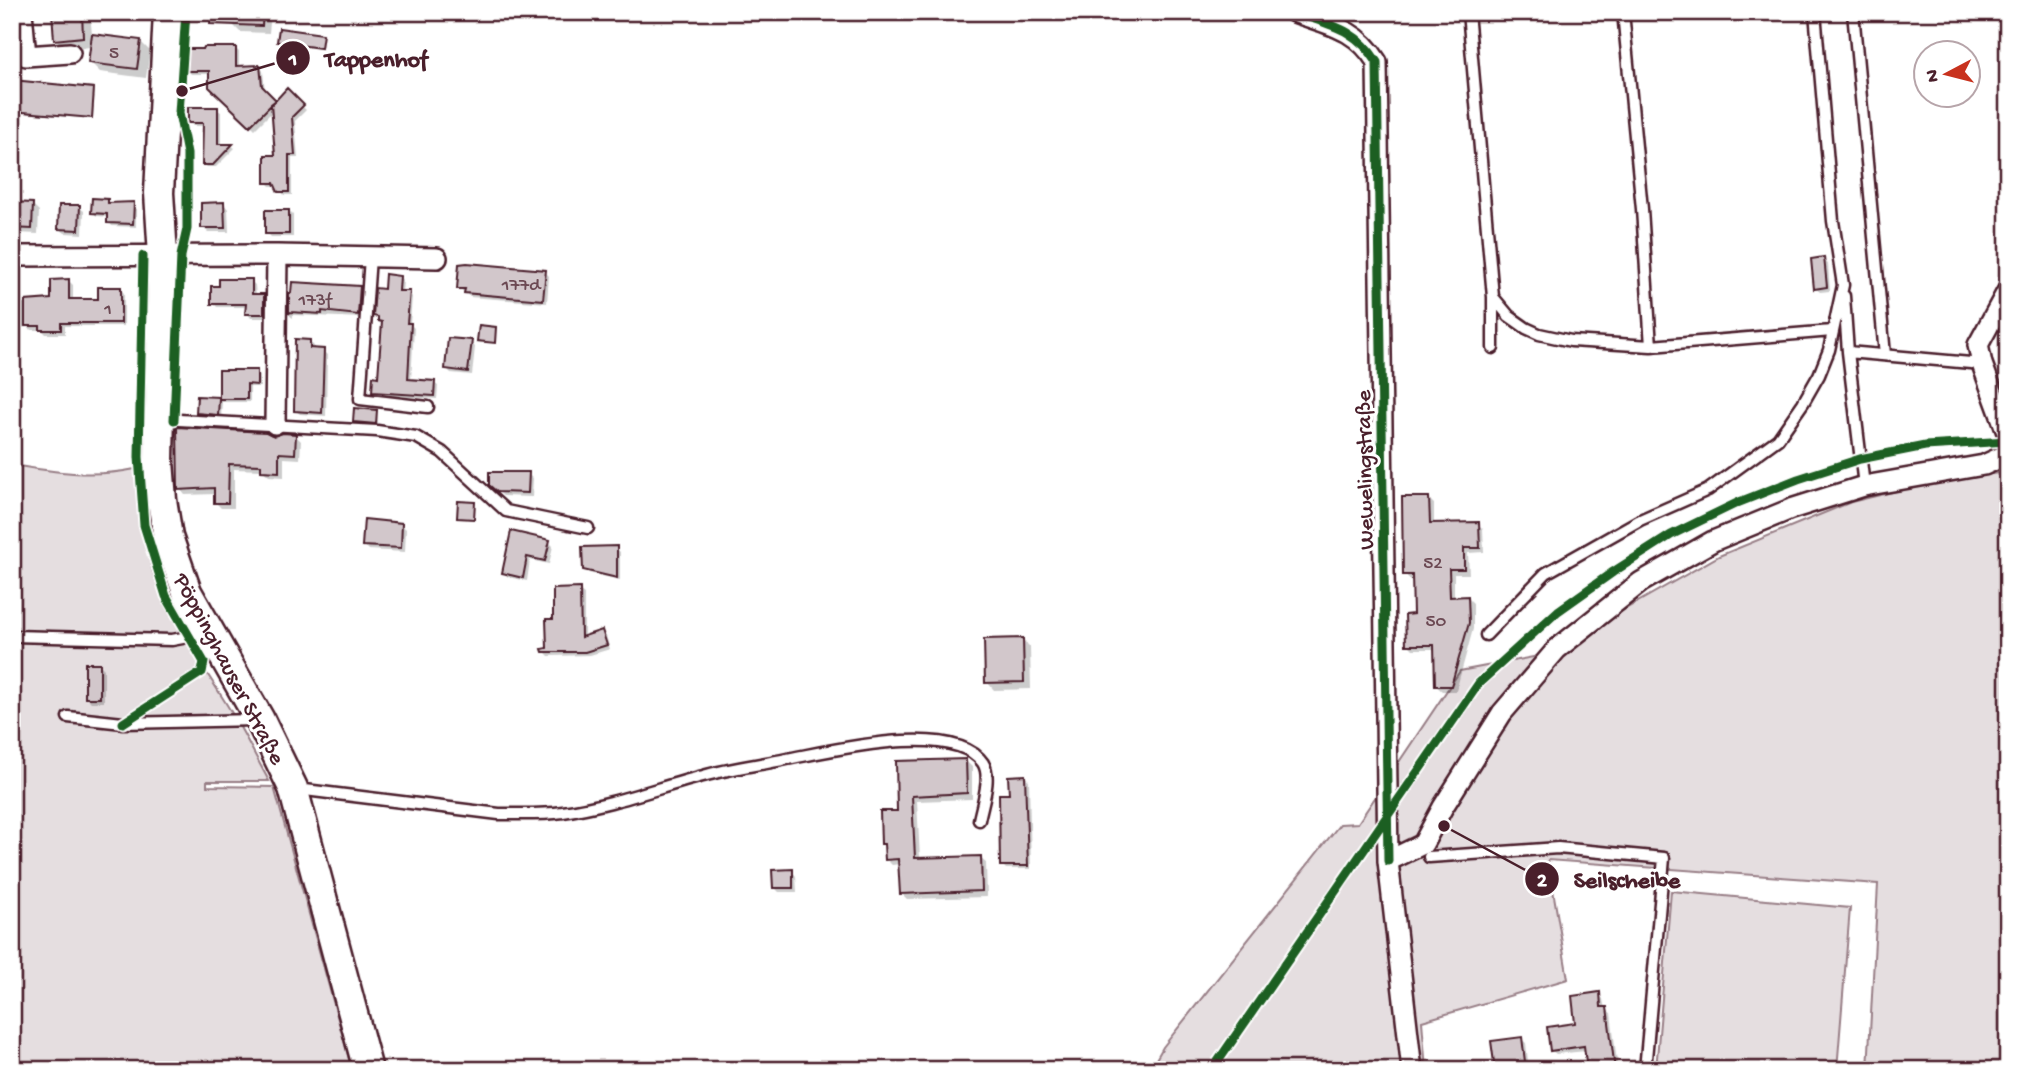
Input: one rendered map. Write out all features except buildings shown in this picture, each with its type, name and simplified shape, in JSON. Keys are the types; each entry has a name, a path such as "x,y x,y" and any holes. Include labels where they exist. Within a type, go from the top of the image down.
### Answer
{"main road":[{"name":"Pöppinghauser Straße","path":"168,12 159,192 163,256 159,461 168,537 187,592 260,720 293,788 368,1070"}],"street":[{"path":"22,12 26,56 70,53"},
{"name":"Wewelingstraße","path":"1294,12 1354,34 1370,50 1377,62 1388,861 1412,1070"},
{"path":"275,424 277,255"},
{"path":"12,257 277,255 438,258"},
{"path":"2008,290 1978,345 1982,364 2008,435"},
{"path":"1388,861 1423,844 1502,713 1557,649 1641,582 1713,541 1791,509 1864,486 1984,465 2008,454"}],"lane":[{"path":"1468,12 1493,297 1493,348"},
{"path":"1623,12 1642,209 1651,346"},
{"path":"1815,12 1833,221 1843,285 1864,486"},
{"path":"1853,12 1885,355"},
{"path":"370,257 360,399 428,407"},
{"path":"1486,635 1546,573 1640,520 1708,490 1778,439 1819,375 1829,350 1843,285"},
{"path":"1493,297 1510,316 1526,328 1539,334 1571,341 1651,346 1832,331"},
{"path":"1848,352 1982,364"},
{"path":"160,419 377,431 416,437 442,452 506,511 588,528"},
{"path":"12,636 172,640 188,637 207,627"},
{"path":"68,717 123,723 260,720"},
{"path":"293,788 499,814 527,815 563,812 705,775 860,745 920,741 958,745 972,752 984,764 986,784 979,820"},
{"path":"1429,857 1558,848 1664,858 1645,1070"}],"shaded area":[{"path":"12,465 88,474 135,469 145,542 157,585 173,619 233,715 269,781 207,781 207,786 274,787 352,1070 12,1070"},
{"path":"2008,472 2008,1070 1868,1070 1878,884 1548,860 1568,979 1422,1021 1426,1070 1150,1070 1163,1047 1340,824 1358,823 1460,671 1565,651 1622,611 1719,556 1851,502 1942,480"},
{"path":"1671,891 1850,908 1837,1070 1656,1070"}],"cycle path":[{"path":"174,420 181,256 187,229 187,154 179,113 186,12"},
{"path":"1294,12 1351,35 1377,62 1388,861"},
{"path":"123,723 202,672 204,662 166,596 144,525 139,457 143,256"},
{"path":"1212,1070 1479,683 1558,611 1671,535 1737,503 1798,479 1860,459 1925,446 2008,441"}],"place":[{"name":"Tappenhof","path":"182,91"},
{"name":"Seilscheibe","path":"1444,826"}]}
